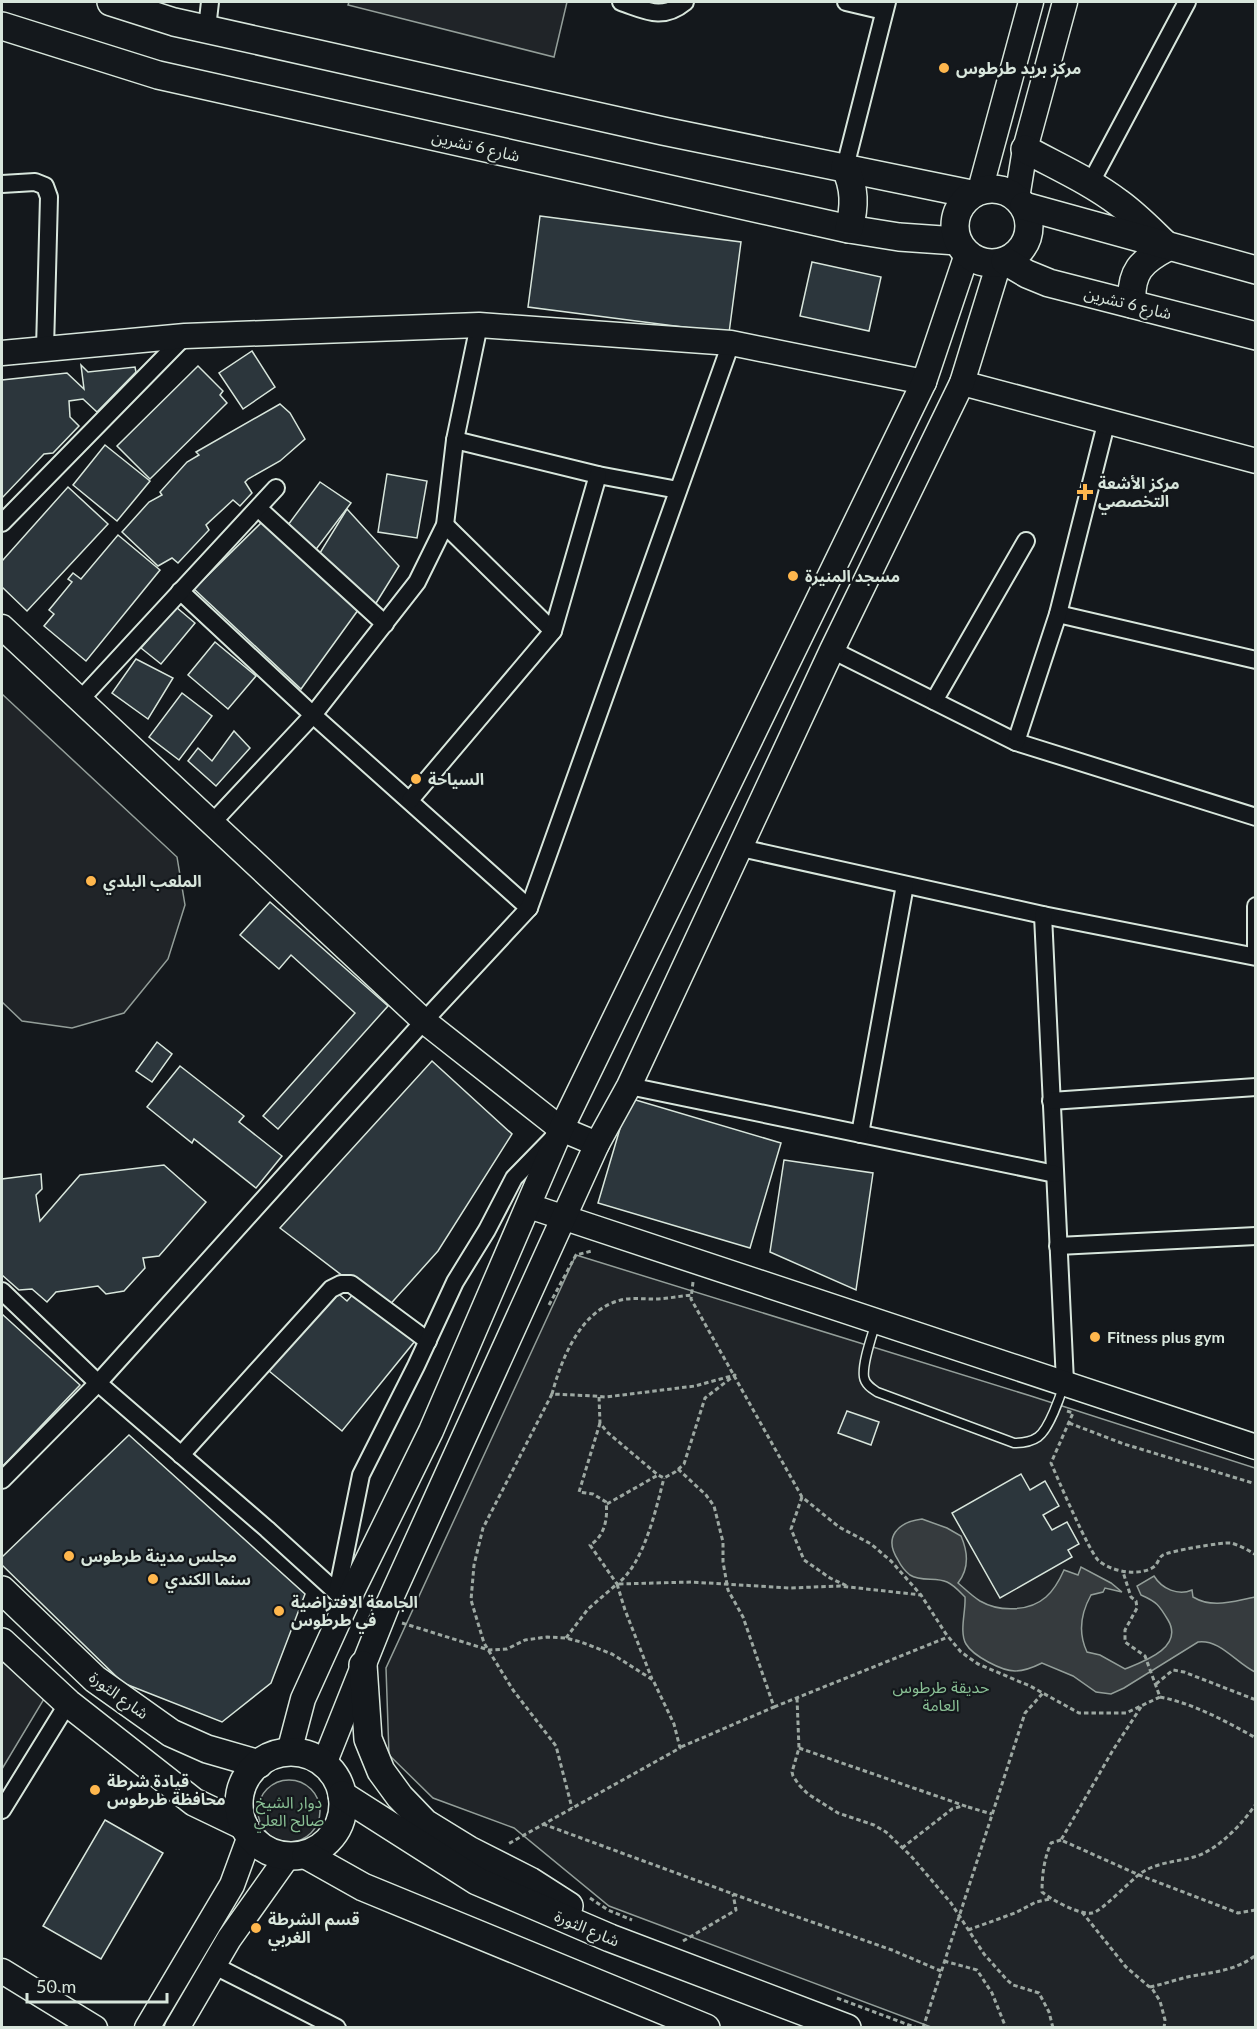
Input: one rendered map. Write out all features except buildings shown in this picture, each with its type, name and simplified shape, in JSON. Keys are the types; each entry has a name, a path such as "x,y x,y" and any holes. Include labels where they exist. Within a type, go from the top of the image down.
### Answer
{"main road":[{"path":"111,2 174,22 208,15 663,130 975,192 993,188 1006,190 1021,202 1168,247 1256,270"},
{"path":"1031,2 975,192 961,203 956,215 954,228 962,248 977,260 988,263 1002,262 1014,256 1022,248 1027,238 1028,216 1021,202 1024,149 1065,2"},
{"name":"شارع 6 تشرين","path":"2,26 158,75 849,229 962,248"},
{"path":"1024,149 1090,184 1138,218 1168,247"},
{"path":"845,167 854,197 849,229"},
{"path":"1132,304 1137,272 1151,256 1168,247"},
{"path":"289,1752 303,1699 342,1598 431,1431 561,1129 924,382 962,248"},
{"path":"324,1764 386,1609 597,1144 629,1086 832,650 962,383 1002,262"},
{"name":"شارع 6 تشرين","path":"1002,262 1049,283 1256,336"},
{"path":"2,353 185,336 479,325 731,343 924,382"},
{"path":"962,383 1256,461"},
{"path":"2,627 424,1021 561,1129 597,1144"},
{"path":"529,1206 1256,1447"},
{"name":"شارع الثورة","path":"2,1590 95,1679 171,1733 207,1749 259,1764"},
{"path":"2,1642 68,1703 194,1802 247,1831 267,1850 297,1856 363,1887 706,2028"},
{"path":"363,1665 368,1739 381,1771 400,1797 425,1823 548,1893 585,1916 610,1938"},
{"path":"147,2028 232,1885 247,1831 239,1809 241,1792 247,1776 269,1757 289,1752 310,1755 324,1764 339,1783 343,1810 339,1825 331,1838 320,1848 297,1856 246,1912 177,2028"},
{"name":"شارع الثورة","path":"342,1795 477,1881 610,1938 847,2028"},
{"path":"2,1971 95,2028"}],"street":[{"path":"621,2 649,12 663,13 677,8 684,2"},
{"path":"845,167 886,6 846,2"},
{"path":"1090,184 1187,2"},
{"path":"2,184 35,182 45,186 49,197 45,349"},
{"path":"212,823 313,715 417,582 445,525 455,440 479,325"},
{"path":"2,523 185,336"},
{"path":"2,1480 98,1383 424,1021 529,908 731,343"},
{"path":"1016,742 1058,614 1107,420"},
{"path":"455,440 598,475 678,490"},
{"path":"410,800 553,631 598,475"},
{"path":"80,700 276,488"},
{"path":"258,508 385,624"},
{"path":"445,525 553,631"},
{"path":"934,701 1026,541"},
{"path":"180,591 313,715 529,908"},
{"path":"1058,614 1256,660"},
{"path":"832,650 1016,742 1256,817"},
{"path":"741,848 1043,915 1256,957"},
{"path":"860,1134 905,885"},
{"path":"1255,909 1256,949"},
{"path":"1043,915 1065,1382"},
{"path":"629,1086 1055,1174"},
{"path":"1051,1101 1256,1087"},
{"path":"342,1598 361,1475 455,1282 487,1230 514,1178 561,1129"},
{"path":"1058,1246 1256,1236"},
{"path":"181,1455 332,1289 341,1284 351,1284 428,1341"},
{"path":"2,1291 98,1383 342,1598"},
{"path":"2,1810 68,1703"},
{"path":"213,1965 337,2028"}],"lane":[{"path":"877,1322 865,1365 864,1377 868,1386 877,1392 1014,1443 1024,1443 1039,1437 1057,1406 1065,1382"}],"path":[{"path":"549,1305 576,1255 589,1250 598,1252"},
{"path":"693,1276 691,1299 802,1497 839,1527 871,1544 891,1561 921,1595 961,1652 978,1664 1043,1693 1079,1713 1126,1713 1160,1697 1211,1713 1256,1738"},
{"path":"572,1808 556,1746 513,1690 484,1644 478,1629 471,1600 471,1582 478,1546 489,1515 552,1394 559,1370 576,1334 613,1302 692,1294"},
{"path":"552,1394 598,1396 685,1388 735,1375"},
{"path":"566,1638 588,1609 624,1579 634,1564 652,1525 664,1479 684,1464 705,1398 735,1375"},
{"path":"598,1396 600,1423 579,1492 601,1497 606,1502 606,1520 597,1541 590,1545 617,1584 625,1610 653,1680 674,1724 681,1747"},
{"path":"1057,1406 1073,1413 1051,1462 1056,1477 1097,1560 1112,1569 1123,1572 1155,1566 1164,1554 1219,1542 1234,1544 1256,1555"},
{"path":"600,1423 607,1432 664,1479"},
{"path":"1069,1423 1124,1444 1256,1484"},
{"path":"678,1469 706,1495 714,1506 723,1542 723,1562 728,1590 743,1617 774,1707"},
{"path":"606,1505 658,1475"},
{"path":"802,1497 791,1529 804,1560 830,1578 852,1588"},
{"path":"1123,1572 1137,1608 1125,1630 1125,1642 1145,1656 1160,1697"},
{"path":"617,1584 691,1582 790,1588 840,1586 921,1595"},
{"path":"401,1623 489,1650 507,1649 534,1637 566,1638 612,1654 653,1680"},
{"path":"510,1846 506,1844 681,1747 949,1637"},
{"path":"1156,1684 1173,1670 1184,1672 1256,1700"},
{"path":"923,2028 1025,1713 1043,1693"},
{"path":"797,1698 799,1748 792,1772 803,1790 838,1813 874,1825 886,1832 951,1903 984,1954 1012,1985 1039,1993 1049,2012 1053,2028"},
{"path":"1061,1840 1141,1706"},
{"path":"799,1748 992,1814"},
{"path":"1256,1804 1230,1834 1207,1851 1196,1857 1161,1863 1139,1875 1098,1911 1091,1914 1051,1899 1042,1892 1043,1865 1051,1843 1061,1840 1139,1875 1238,1913 1256,1910"},
{"path":"902,1848 952,1809 968,1807"},
{"path":"543,1824 892,1950 941,1971"},
{"path":"694,1945 683,1941 736,1910 733,1894"},
{"path":"590,1897 608,1910 640,1923"},
{"path":"968,1930 1015,1913 1036,1902 1051,1899"},
{"path":"1081,1911 1126,1967 1150,1987 1160,2001 1164,2009 1164,2028"},
{"path":"1150,1987 1192,1976 1219,1972 1246,1963 1256,1955"},
{"path":"945,1961 977,1970 992,1993 1006,2028"},
{"path":"835,1997 917,2028"}],"green space":[{"path":"349,2 567,2 554,57 348,5"},
{"name":"الملعب البلدي","path":"2,694 177,857 185,905 168,959 124,1013 72,1028 22,1021 2,1002"},
{"name":"حديقة طرطوس العامة","path":"576,1255 1255,1468 1255,2027 931,2027 609,1906 514,1828 433,1798 389,1755 386,1668"},
{"path":"2,1661 44,1699 2,1769"},
{"name":"دوار الشيخ صالح العلي","path":"289,1780 306,1785 311,1789 315,1794 320,1811 315,1828 311,1833 306,1837 289,1842 272,1837 267,1833 263,1828 258,1811 263,1794 267,1789 272,1785"}],"shaded area":[{"path":"922,1519 961,1536 965,1548 966,1566 958,1583 988,1605 1005,1609 1031,1606 1049,1594 1064,1570 1078,1575 1081,1567 1111,1583 1122,1592 1105,1588 1103,1592 1091,1595 1083,1616 1082,1638 1087,1652 1100,1655 1125,1669 1160,1652 1171,1638 1172,1630 1168,1620 1157,1604 1141,1595 1137,1586 1154,1576 1166,1588 1176,1592 1192,1590 1193,1597 1208,1603 1223,1603 1255,1597 1255,1672 1221,1648 1206,1642 1198,1642 1111,1694 1096,1692 1073,1676 1042,1663 1019,1671 996,1666 981,1658 966,1644 963,1628 965,1597 947,1582 910,1575 894,1552 892,1544 895,1532 906,1523"}],"place":[{"name":"مركز بريد طرطوس","path":"944,68"},
{"name":"مركز الأشعة التخصصي","path":"1085,492"},
{"name":"مسجد المنيرة","path":"793,576"},
{"name":"السياحة","path":"416,779"},
{"name":"الملعب البلدي","path":"91,881"},
{"name":"Fitness plus gym","path":"1095,1337"},
{"name":"مجلس مدينة طرطوس","path":"69,1556"},
{"name":"سنما الكندي","path":"153,1579"},
{"name":"الجامعة الافتراضية في طرطوس","path":"279,1611"},
{"name":"قيادة شرطة محافظة طرطوس","path":"95,1790"},
{"name":"قسم الشرطة الغربي","path":"256,1928"}]}
